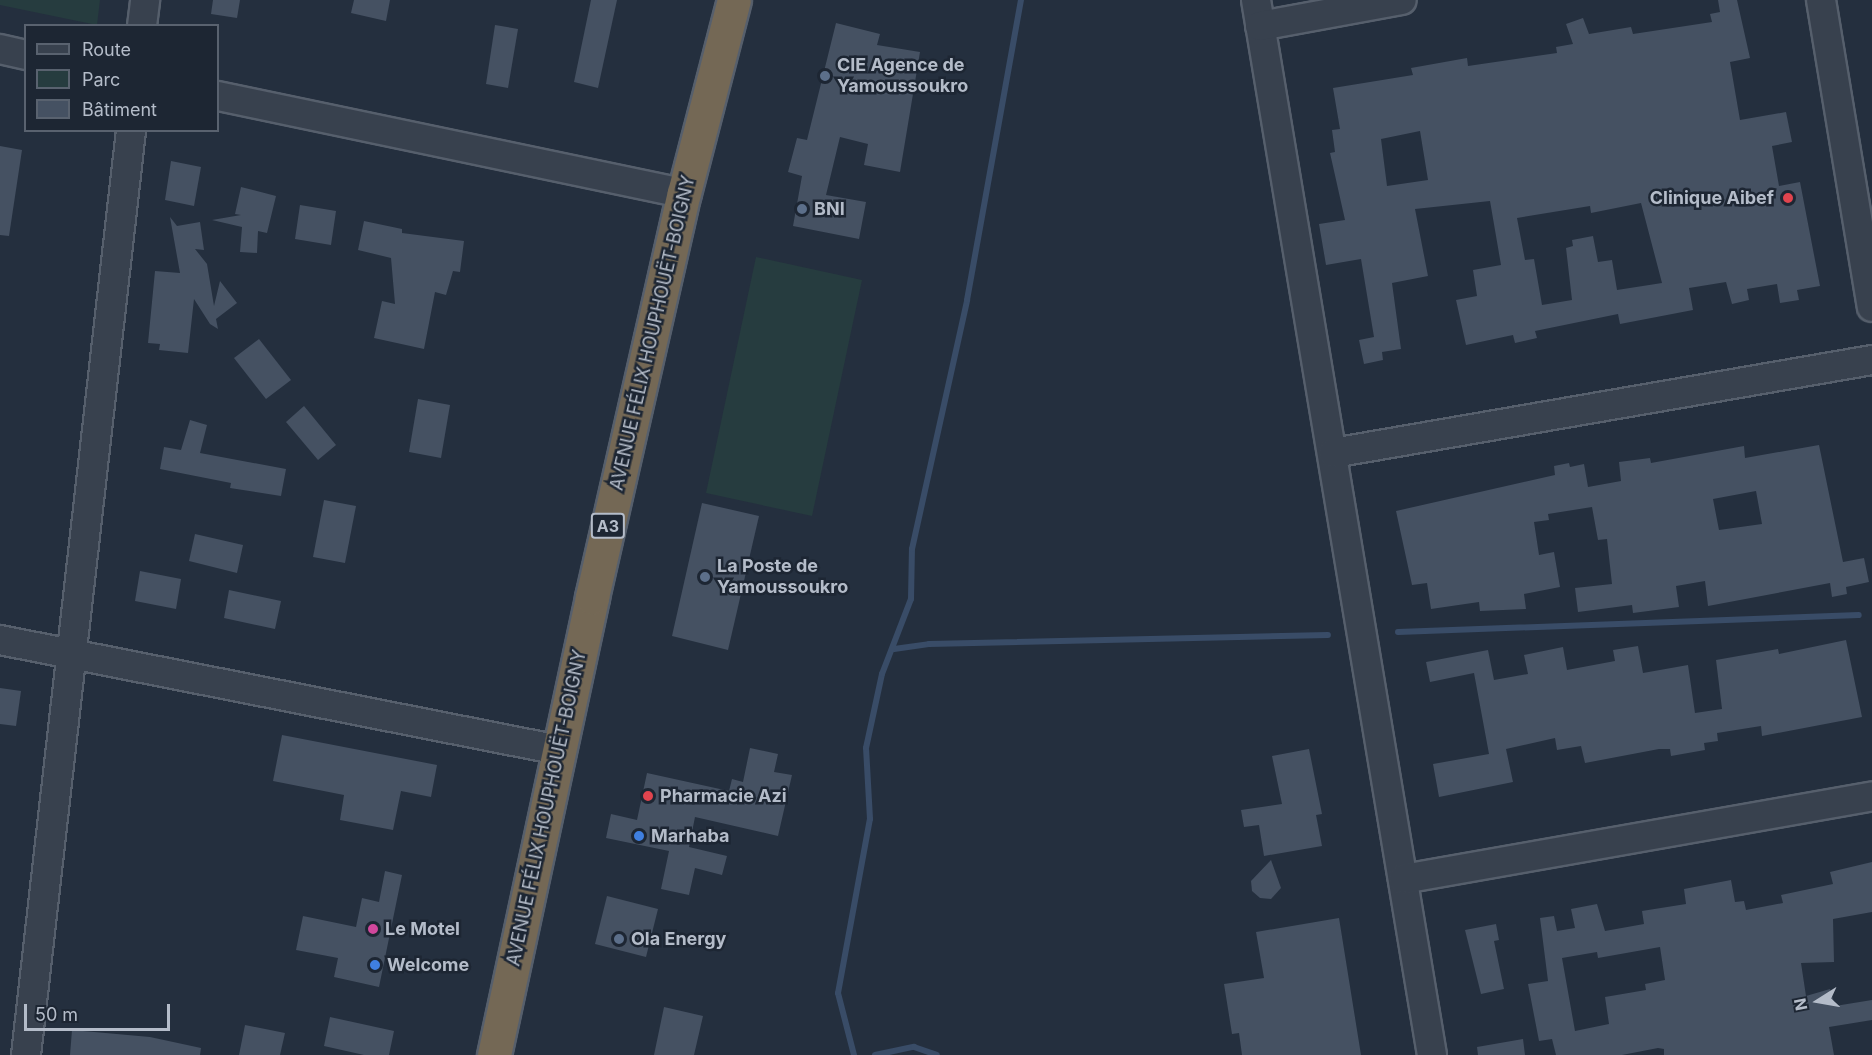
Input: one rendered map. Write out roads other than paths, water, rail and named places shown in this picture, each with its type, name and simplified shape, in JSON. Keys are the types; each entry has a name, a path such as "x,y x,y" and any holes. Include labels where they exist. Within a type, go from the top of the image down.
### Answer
{"highway":[{"name":"AVENUE FÉLIX HOUPHOUËT-BOIGNY","path":"494,1055 558,750 684,193 734,0"}],"street":[{"path":"142,24 145,0"},
{"path":"1402,0 1258,13 1432,1055"},
{"path":"1821,0 1872,307"},
{"path":"0,49 24,54"},
{"path":"219,96 684,193"},
{"path":"26,1055 131,132"},
{"path":"1333,453 1872,360"},
{"path":"0,640 558,750"},
{"path":"1403,879 1872,796"}],"waterway":[{"path":"854,1055 838,993 870,819 866,748 882,674 911,599 912,549 967,300 1021,0"},
{"path":"1398,632 1859,615"},
{"path":"894,649 929,644 1328,635"},
{"path":"875,1055 914,1047 937,1055"}],"place":[{"name":"CIE Agence de Yamoussoukro","path":"825,76"},
{"name":"Clinique Aibef","path":"1788,198"},
{"name":"BNI","path":"802,209"},
{"name":"La Poste de Yamoussoukro","path":"705,577"},
{"name":"Pharmacie Azi","path":"648,796"},
{"name":"Marhaba","path":"639,836"},
{"name":"Le Motel","path":"373,929"},
{"name":"Ola Energy","path":"619,939"},
{"name":"Welcome","path":"375,965"}]}
